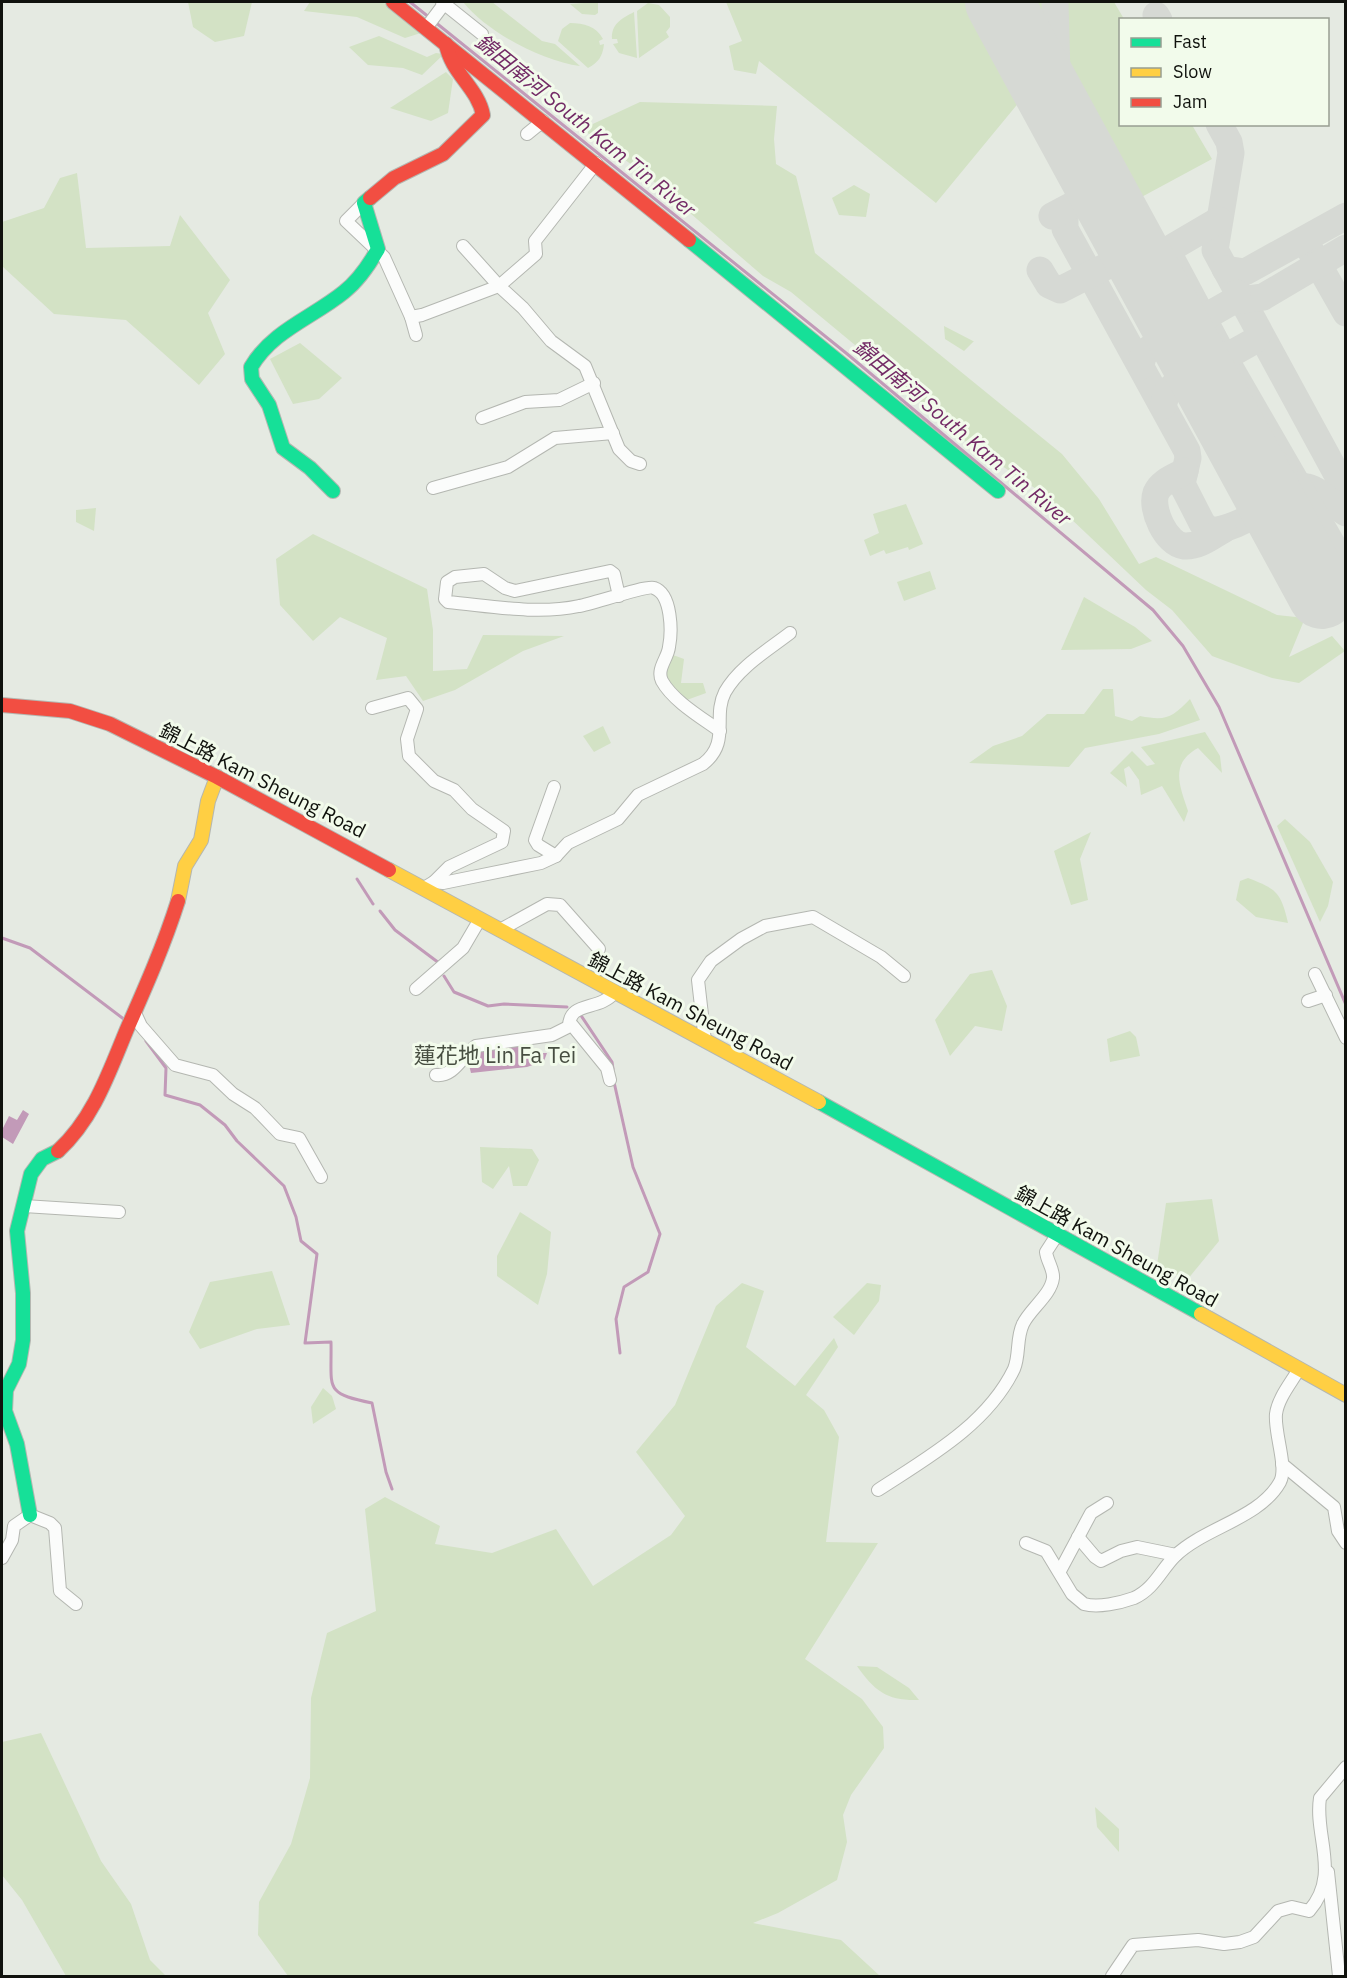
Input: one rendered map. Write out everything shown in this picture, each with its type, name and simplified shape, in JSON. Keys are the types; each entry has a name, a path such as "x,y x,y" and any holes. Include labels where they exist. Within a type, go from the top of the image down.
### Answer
{"street":[{"path":"393,2 596,163 825,353 998,491"},
{"path":"426,28 443,3 482,34"},
{"path":"378,249 346,221 394,178 443,154 483,115 481,105 451,65 446,44"},
{"path":"527,134 543,121"},
{"path":"411,317 499,286 536,254 535,241 596,163"},
{"path":"364,203 378,249 395,277 416,335"},
{"path":"463,246 559,348 585,366 594,383 619,449 631,461 640,464"},
{"path":"333,491 310,468 283,448 269,405 252,379 251,368 263,350 287,328 344,292 369,266 378,249"},
{"path":"482,418 525,402 565,398 594,383"},
{"path":"433,488 508,467 555,438 613,433"},
{"path":"619,596 614,574 610,571 515,591 505,588 484,574 455,577 447,582 445,599 448,602 547,610 619,596 648,587 655,588 663,594 667,605 670,639 669,649 660,673 661,680 670,691 720,731"},
{"path":"429,885 541,862 556,856 568,843 618,819 638,795 712,757 717,747 720,731 721,703 734,678 790,633"},
{"path":"372,708 400,698 408,698 412,701 417,709 407,739 410,756 421,771 434,781 454,790 472,809 504,831 502,842 449,867 429,885"},
{"name":"錦上路 Kam Sheung Road","path":"2,705 70,711 110,724 429,885 480,919 1346,1395"},
{"path":"30,1515 17,1444 5,1411 6,1390 19,1364 23,1341 23,1293 17,1231 31,1174 42,1159 57,1152 69,1141 95,1104 166,939 180,895 185,866 201,840 208,801 217,777"},
{"path":"554,787 535,840 556,856"},
{"path":"500,930 547,904 560,905 599,949"},
{"path":"705,1041 698,980 704,969 741,939 765,926 813,917 881,957 904,976"},
{"path":"416,989 463,948 480,919"},
{"path":"1315,974 1346,1038"},
{"path":"568,1026 569,1017 575,1011 605,1002 615,992"},
{"path":"1308,1001 1326,995"},
{"path":"132,1019 175,1065 213,1075 233,1094 255,1108 280,1134 299,1138 321,1177"},
{"path":"436,1075 445,1075 476,1046 552,1035 568,1026 575,1027 607,1068 610,1080"},
{"path":"24,1206 119,1212"},
{"path":"878,1490 936,1452 970,1425 984,1412 1006,1382 1016,1362 1020,1330 1024,1321 1053,1281 1054,1276 1046,1252 1057,1235"},
{"path":"1026,1543 1047,1551 1072,1594 1080,1602 1089,1605 1116,1603 1134,1598 1150,1587 1176,1555 1266,1498 1282,1478 1282,1464 1276,1437 1276,1413 1299,1369"},
{"path":"1282,1464 1334,1507 1338,1531 1346,1543"},
{"path":"1060,1571 1091,1513 1107,1503"},
{"path":"2,1558 12,1540 14,1526 30,1515"},
{"path":"30,1515 50,1522 55,1528 60,1591 76,1604"},
{"path":"1078,1537 1101,1561 1121,1551 1137,1547 1176,1555"},
{"path":"1339,1977 1320,1798 1346,1767"},
{"path":"1112,1977 1134,1945 1198,1940 1224,1944 1240,1942 1254,1937 1278,1911 1292,1907 1309,1911 1318,1898 1327,1865"}],"green space":[{"path":"188,2 252,2 244,36 215,42 193,27"},
{"path":"310,2 383,2 424,32 405,38 357,17 304,11"},
{"path":"463,2 492,2 542,41 555,44 580,66 549,58 516,43 486,24"},
{"path":"598,2 598,13 595,15 582,14 570,4"},
{"path":"726,2 966,2 1020,101 936,203 759,61 756,74 734,70 729,46 742,41"},
{"path":"1027,2 1049,2 1050,43"},
{"path":"1061,2 1114,2 1123,18 1119,18 1119,126 1193,126 1212,159 1136,200 1063,66"},
{"path":"648,3 659,5 670,17 670,27 666,32 669,37 639,58 637,11"},
{"path":"634,12 637,58 619,53 613,44 618,43 617,39 612,39 615,25"},
{"path":"570,23 589,26 603,39 599,41 600,45 604,44 601,56 595,64 588,68 558,41 562,29"},
{"path":"379,36 427,57 436,53 444,54 422,75 403,68 368,65 349,47"},
{"path":"446,72 453,79 448,113 431,121 390,108"},
{"path":"640,102 777,106 774,139 776,164 796,176 815,253 1062,454 1099,499 1139,564 1156,557 1277,615 1305,618 1289,657 1332,636 1345,651 1299,683 1272,678 1212,656 1172,610 1146,590 1048,497 962,439 890,374 791,292 763,276 646,175 582,129"},
{"path":"77,173 86,248 170,246 180,215 230,280 208,313 225,354 199,385 126,320 54,314 2,266 2,222 44,208 60,178"},
{"path":"854,185 870,194 866,217 839,215 832,198"},
{"path":"944,326 974,341 964,351 945,339"},
{"path":"300,343 342,378 319,399 293,404 270,359"},
{"path":"906,504 923,544 909,550 908,547 886,554 884,550 870,556 864,540 879,533 873,514"},
{"path":"96,508 94,531 76,522 76,510"},
{"path":"313,534 427,589 433,630 433,671 467,669 483,635 564,636 523,651 455,690 423,701 406,676 376,680 387,638 340,617 313,641 280,605 276,559"},
{"path":"930,571 936,589 904,601 897,582"},
{"path":"1084,597 1135,627 1152,641 1131,649 1061,650"},
{"path":"673,655 684,659 681,683 703,683 706,693 684,701 670,687 663,671"},
{"path":"1103,689 1113,689 1115,716 1132,721 1140,716 1162,718 1173,714 1190,699 1200,720 1159,734 1085,748 1069,767 969,763 993,746 1022,736 1047,714 1084,714"},
{"path":"603,726 611,743 594,752 583,736"},
{"path":"1205,732 1220,756 1222,773 1198,748 1183,761 1179,776 1188,811 1184,822 1162,786 1141,795 1139,780 1129,766 1124,769 1127,787 1110,773 1132,751 1147,766 1155,764 1141,747"},
{"path":"1285,819 1310,842 1333,882 1328,906 1320,922 1277,826"},
{"path":"1091,832 1080,859 1088,900 1071,905 1054,851"},
{"path":"1248,878 1266,885 1276,893 1283,905 1288,923 1256,917 1236,900 1240,881"},
{"path":"992,970 1007,1006 1002,1031 975,1026 950,1056 935,1020 970,974"},
{"path":"1130,1031 1136,1037 1140,1056 1110,1062 1107,1039"},
{"path":"480,1147 532,1149 539,1160 527,1186 513,1186 509,1166 493,1189 482,1182"},
{"path":"1212,1199 1219,1241 1187,1280 1157,1265 1166,1203"},
{"path":"520,1212 551,1232 547,1274 538,1305 497,1276 497,1256"},
{"path":"272,1271 290,1325 257,1329 200,1349 189,1332 210,1282"},
{"path":"742,1283 764,1291 746,1347 795,1386 834,1338 838,1347 806,1395 824,1410 839,1437 826,1542 878,1543 805,1659 862,1699 883,1727 884,1748 851,1795 843,1815 847,1842 837,1880 778,1913 753,1923 841,1940 880,1976 288,1976 258,1935 259,1902 291,1844 310,1778 311,1698 327,1633 376,1611 365,1509 385,1497 440,1526 435,1544 492,1553 556,1529 593,1586 671,1535 685,1516 636,1452 675,1405 716,1306"},
{"path":"867,1283 881,1285 879,1301 854,1335 833,1317"},
{"path":"323,1388 332,1396 336,1409 313,1424 311,1407"},
{"path":"857,1666 877,1667 909,1688 919,1700 899,1699 883,1693"},
{"path":"41,1733 101,1861 131,1904 150,1960 166,1976 66,1976 22,1900 2,1875 2,1742"},
{"path":"1095,1807 1119,1829 1119,1852 1097,1827"}],"shaded area":[{"path":"523,1041 530,1053 547,1053 544,1061 527,1067 471,1073 467,1057 475,1050"},
{"path":"23,1110 29,1114 13,1144 2,1137 2,1130 9,1116 17,1120"}],"waterway":[{"name":"錦田南河 South Kam Tin River","path":"410,2 430,18"},
{"name":"錦田南河 South Kam Tin River","path":"435,22 846,353 1153,610 1183,646 1219,707 1346,1005"},
{"path":"357,879 373,904"},
{"path":"380,911 395,930 439,963"},
{"path":"2,938 30,948 125,1020"},
{"path":"444,976 454,992 488,1006 504,1004 567,1007"},
{"path":"580,1014 612,1062 613,1069"},
{"path":"146,1041 166,1068 165,1095 200,1105 225,1125 237,1141 284,1186 296,1217 301,1241 317,1254 305,1343 331,1342 331,1379 338,1392 372,1403 386,1472 392,1489"},
{"path":"614,1082 633,1167 660,1234 648,1272 624,1287 616,1319 620,1353"}],"taxiway":[{"path":"1055,2 1058,110"},
{"path":"1220,126 1229,142 1231,153 1215,250 1346,491"},
{"path":"1052,216 1101,190"},
{"path":"1069,209 1065,213 1065,229 1187,451 1188,458 1182,484 1202,523 1209,531 1229,527 1243,521 1255,514 1280,492 1293,486 1307,487 1322,494 1346,513"},
{"path":"1225,269 1245,272 1346,216"},
{"path":"1219,220 1173,247 1170,256 1224,357 1340,558 1346,559"},
{"path":"1309,248 1346,313"},
{"path":"1233,301 1263,297 1346,248"},
{"path":"1040,270 1049,285 1060,290 1105,267"},
{"path":"1141,366 1143,356 1149,349 1233,301 1237,293"},
{"path":"1163,406 1167,392 1172,387 1254,341 1259,333"},
{"path":"1234,433 1284,469"},
{"path":"1185,471 1165,482 1156,493 1155,508 1166,533 1177,544 1189,546 1205,541 1223,530"}],"runway":[{"path":"999,2 1322,595"}],"traffic: fast":[{"path":"333,491 310,468 283,448 269,405 252,379 251,367 270,343 344,292 367,267 378,249 364,203 370,198"},
{"path":"689,240 998,491"},
{"path":"819,1102 1201,1314"},
{"path":"30,1515 17,1444 5,1411 6,1390 19,1364 23,1340 23,1293 17,1231 31,1174 42,1159 58,1151"}],"traffic: slow":[{"path":"178,901 185,866 201,840 208,801 217,777"},
{"path":"389,870 819,1102"},
{"path":"1201,1314 1346,1395"}],"traffic: jam":[{"path":"393,2 689,240"},
{"path":"370,198 394,178 443,154 483,115 476,97 453,64 446,44"},
{"path":"2,705 70,711 110,724 217,777 389,870"},
{"path":"58,1151 81,1124 107,1078 167,934 178,901"}],"district":[{"name":"蓮花地 Lin Fa Tei","path":"495,1054"}]}
